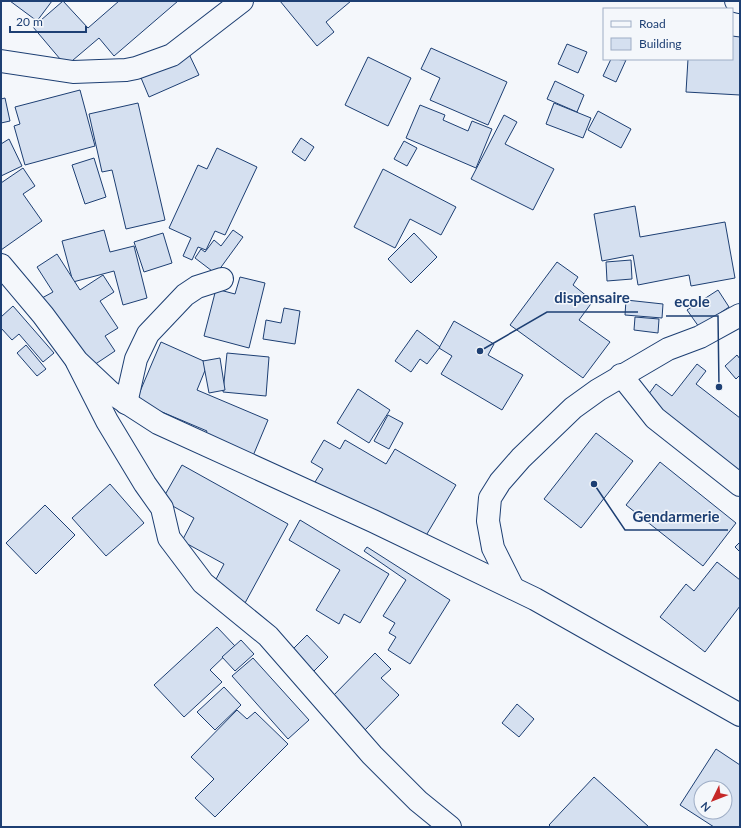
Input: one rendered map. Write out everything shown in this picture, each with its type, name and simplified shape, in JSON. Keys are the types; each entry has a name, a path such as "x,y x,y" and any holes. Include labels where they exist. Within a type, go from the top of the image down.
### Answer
{"street":[{"path":"1,62 73,72 126,70 136,68 172,55 242,1"},
{"path":"736,1 740,2"},
{"path":"1,265 43,315 77,361 107,421 145,484 162,508 169,538 203,583 268,636 372,755 418,801 450,827"},
{"path":"126,403 136,359 148,334 185,295 197,287 222,279"},
{"path":"513,588 493,548 488,521 490,498 500,482 521,458 573,408 598,390 668,349 700,337 740,315"},
{"path":"77,361 110,392 158,423 373,521 513,588 581,623 740,716"},
{"path":"621,376 655,418 740,486"}],"building":[{"path":"10,1 52,1 37,21"},
{"path":"63,1 88,28 119,1 178,1 114,56 99,38 66,66 33,27"},
{"path":"280,1 351,1 326,22 334,32 317,46"},
{"path":"733,36 740,37 740,95 686,92 688,60 733,60"},
{"path":"567,44 587,52 578,73 558,64"},
{"path":"431,48 507,82 488,125 430,100 440,78 421,69"},
{"path":"188,52 199,75 149,97 139,73"},
{"path":"368,57 411,78 388,126 345,105"},
{"path":"611,60 626,60 616,82 603,76"},
{"path":"555,81 584,95 577,112 547,99"},
{"path":"80,90 95,146 25,165 14,126 20,124 15,107"},
{"path":"5,98 10,121 1,123 1,99"},
{"path":"138,103 165,220 126,229 112,170 102,172 89,114"},
{"path":"554,103 591,118 583,138 546,124"},
{"path":"420,105 445,115 443,120 468,131 472,121 492,129 476,168 406,138"},
{"path":"598,111 631,129 621,148 588,130"},
{"path":"504,115 517,122 505,144 554,169 533,210 471,179"},
{"path":"301,138 314,147 305,161 292,152"},
{"path":"9,139 22,166 1,176 1,144"},
{"path":"404,141 417,148 407,166 394,159"},
{"path":"217,148 257,167 225,235 215,231 206,250 198,247 192,260 183,256 191,238 169,228 198,165 207,169"},
{"path":"94,158 106,197 85,204 72,165"},
{"path":"23,168 35,186 23,194 42,221 1,250 1,183"},
{"path":"383,169 456,207 441,235 410,219 395,248 354,227"},
{"path":"635,206 640,237 725,222 735,278 691,286 689,275 638,285 633,255 602,261 594,214"},
{"path":"104,230 110,252 134,246 147,298 123,305 114,271 73,282 62,241"},
{"path":"233,230 243,237 216,274 195,258 201,249 205,252 214,240 221,246"},
{"path":"163,233 172,263 144,272 134,242"},
{"path":"414,233 437,257 411,283 388,259"},
{"path":"57,254 80,290 103,275 114,292 100,301 118,328 105,336 115,351 88,369 42,298 53,292 37,267"},
{"path":"631,260 632,279 607,281 606,262"},
{"path":"557,262 578,277 573,285 593,301 579,320 610,342 583,378 510,325"},
{"path":"240,277 265,283 249,348 204,336 216,289 235,294"},
{"path":"718,290 729,307 699,327 687,310"},
{"path":"626,300 663,304 662,318 625,315"},
{"path":"13,306 54,353 43,362 19,334 12,340 1,328 1,317"},
{"path":"284,308 300,311 295,344 263,339 266,320 281,323"},
{"path":"635,317 659,319 658,333 634,330"},
{"path":"454,321 494,344 488,355 523,375 502,410 441,374 452,356 439,348"},
{"path":"417,330 440,347 427,364 420,359 411,372 395,361"},
{"path":"161,342 208,363 197,390 268,420 250,463 202,443 207,431 136,401"},
{"path":"26,345 46,369 37,376 17,353"},
{"path":"227,353 269,357 266,396 223,392"},
{"path":"737,355 740,359 740,375 736,379 725,366"},
{"path":"220,358 225,390 209,393 203,361"},
{"path":"697,364 706,371 696,384 740,418 740,472 646,398 656,384 672,396"},
{"path":"358,389 390,410 369,443 337,423"},
{"path":"388,415 403,423 389,449 374,441"},
{"path":"596,433 633,461 581,528 544,499"},
{"path":"324,440 340,449 345,440 386,464 395,449 456,485 421,544 315,482 323,469 311,462"},
{"path":"660,462 736,523 703,566 626,505"},
{"path":"182,465 288,524 245,603 213,585 224,564 182,541 194,518 162,500"},
{"path":"110,484 144,523 106,556 72,518"},
{"path":"45,505 75,535 36,574 6,543"},
{"path":"300,520 389,574 360,623 344,614 339,624 316,610 340,570 289,540"},
{"path":"740,542 740,552 735,547"},
{"path":"367,547 450,600 410,664 388,650 396,637 389,633 395,623 383,616 406,580 364,551"},
{"path":"717,562 740,580 740,606 705,652 660,617 686,584 694,591"},
{"path":"217,627 235,646 210,670 222,682 184,717 154,685"},
{"path":"307,635 328,657 313,672 292,650"},
{"path":"241,640 254,654 235,671 222,657"},
{"path":"375,653 391,669 381,678 399,695 364,731 331,698"},
{"path":"253,658 309,720 288,739 232,676"},
{"path":"224,687 241,705 215,730 197,712"},
{"path":"517,704 534,719 519,737 502,723"},
{"path":"237,710 247,719 255,712 288,744 215,817 195,798 214,779 191,757"},
{"path":"716,749 740,765 740,827 714,827 703,820 733,820 733,780 696,780"},
{"path":"594,777 649,827 551,827 549,825"},
{"path":"693,785 693,813 680,805"}],"place":[{"name":"dispensaire","path":"480,351"},
{"name":"ecole","path":"719,387"},
{"name":"Gendarmerie","path":"594,484"}]}
